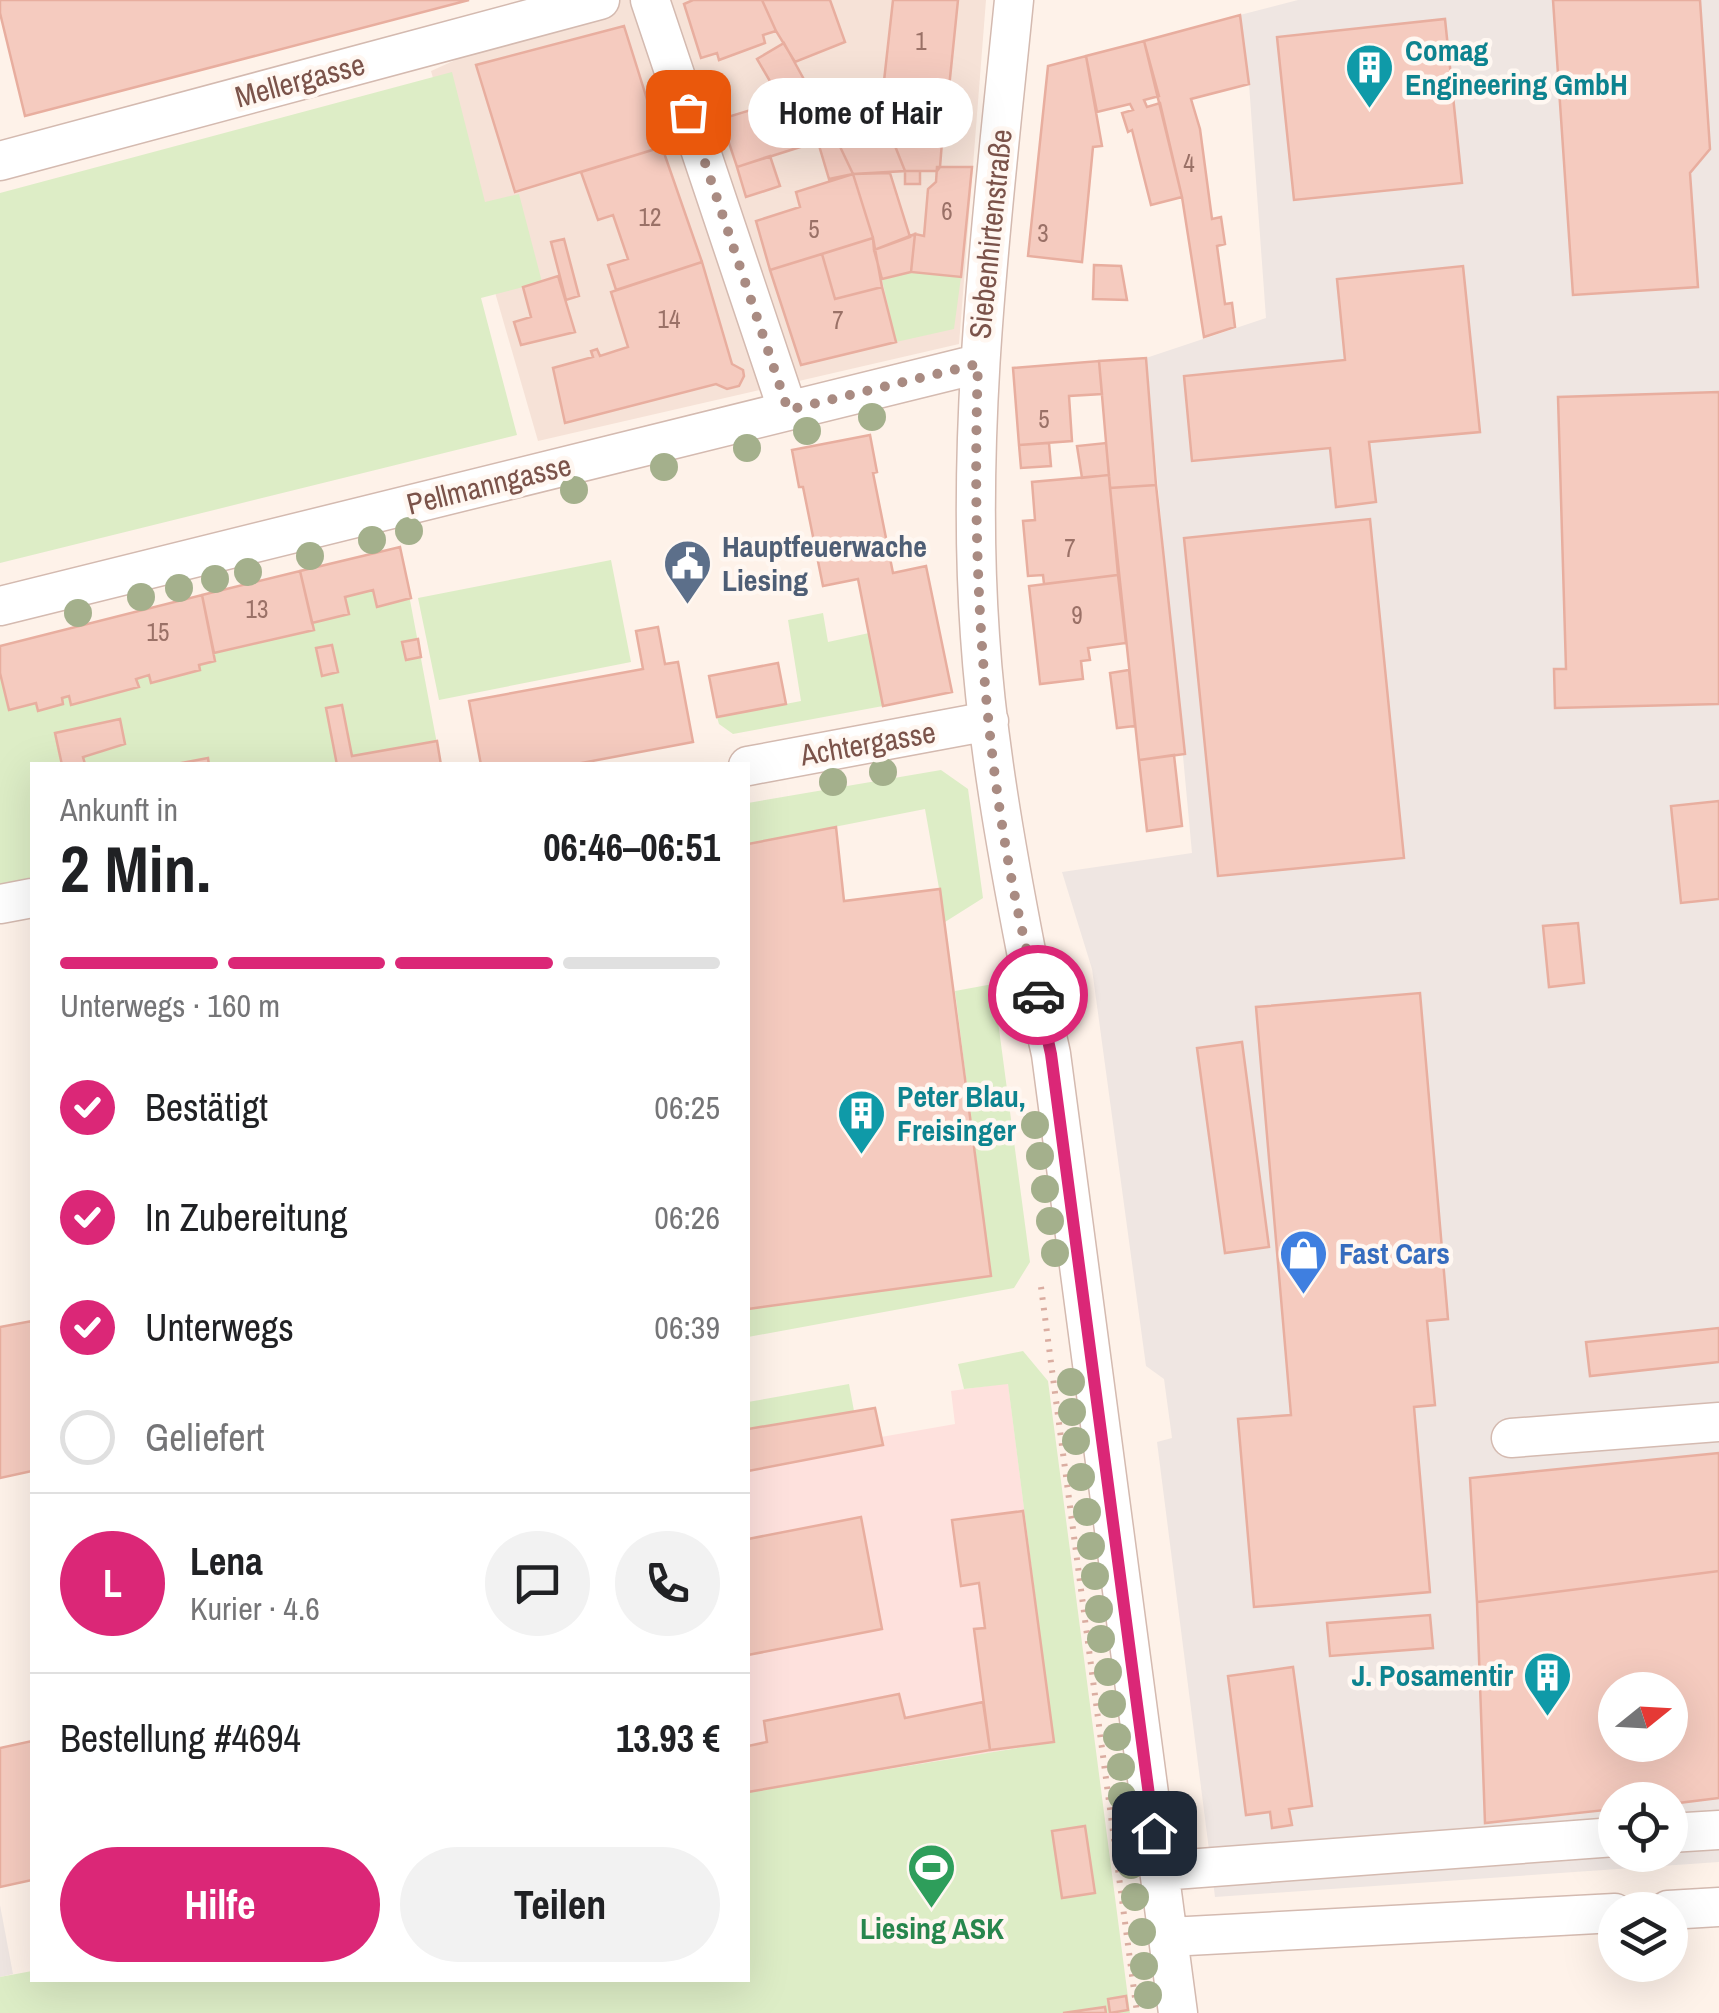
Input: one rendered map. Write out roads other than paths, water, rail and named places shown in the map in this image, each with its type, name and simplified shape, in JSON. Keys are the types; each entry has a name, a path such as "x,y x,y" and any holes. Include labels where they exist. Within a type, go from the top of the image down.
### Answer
{"street":[{"name":"Mellergasse","path":"0,161 600,0"},
{"path":"650,0 788,410"},
{"name":"Siebenhirtenstraße","path":"1014,0 978,364 974,483 980,637 1024,938 1051,1054 1178,2013"},
{"name":"Pellmanngasse","path":"0,606 978,364"},
{"name":"Achtergasse","path":"750,766 990,722"},
{"path":"0,904 30,898"},
{"path":"1511,1438 1719,1422"},
{"path":"1688,1832 1719,1830"},
{"path":"1160,1871 1598,1838"},
{"path":"1688,1909 1719,1907"},
{"path":"1168,1938 1598,1914"}],"place":[{"name":"Comag Engineering GmbH","path":"1370,110"},
{"name":"Home of Hair","path":"688,112"},
{"name":"Hauptfeuerwache Liesing","path":"687,606"},
{"name":"Peter Blau, Freisinger","path":"862,1156"},
{"name":"Fast Cars","path":"1304,1296"},
{"name":"J. Posamentir","path":"1548,1718"},
{"name":"Liesing ASK","path":"932,1910"}]}
